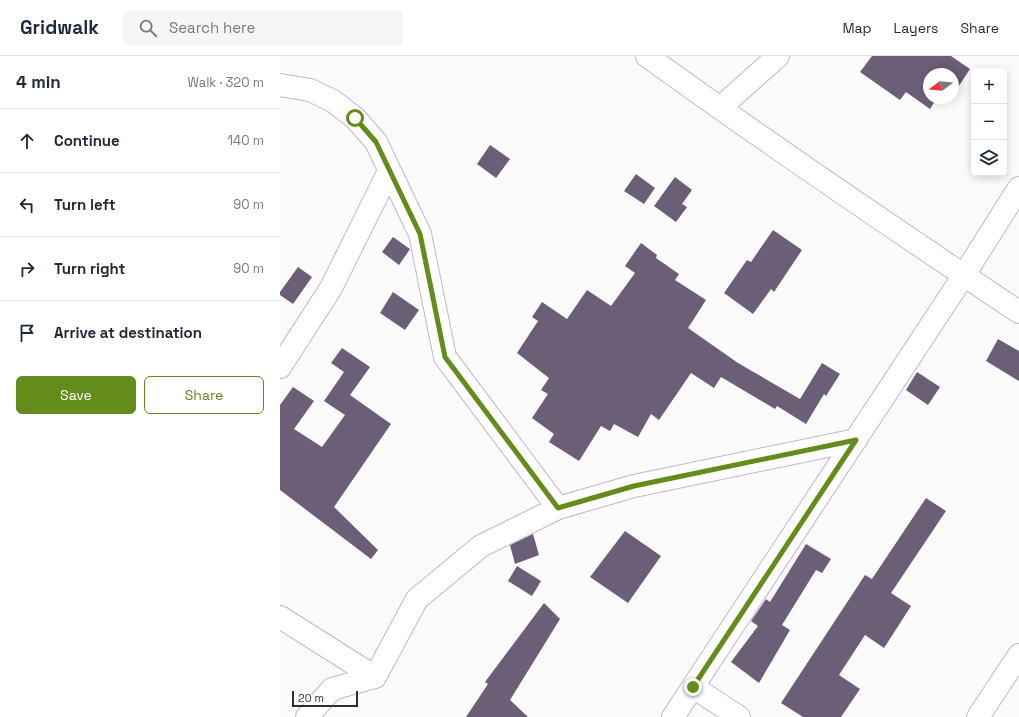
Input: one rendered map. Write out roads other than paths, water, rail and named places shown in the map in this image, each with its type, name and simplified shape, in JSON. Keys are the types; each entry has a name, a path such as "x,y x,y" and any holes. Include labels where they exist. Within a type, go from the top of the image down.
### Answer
{"street":[{"path":"647,56 720,108 1019,312"},
{"path":"720,108 778,56"},
{"path":"280,85 310,90 333,101 355,118 376,142 420,234 445,357 558,508"},
{"path":"280,367 331,288 389,171"},
{"path":"673,717 964,275 1019,188"},
{"path":"307,717 332,689 375,677 417,599 481,546 558,508 634,486 856,440"},
{"path":"280,617 375,677"},
{"path":"978,717 1019,655"},
{"path":"693,687 739,717"}]}
